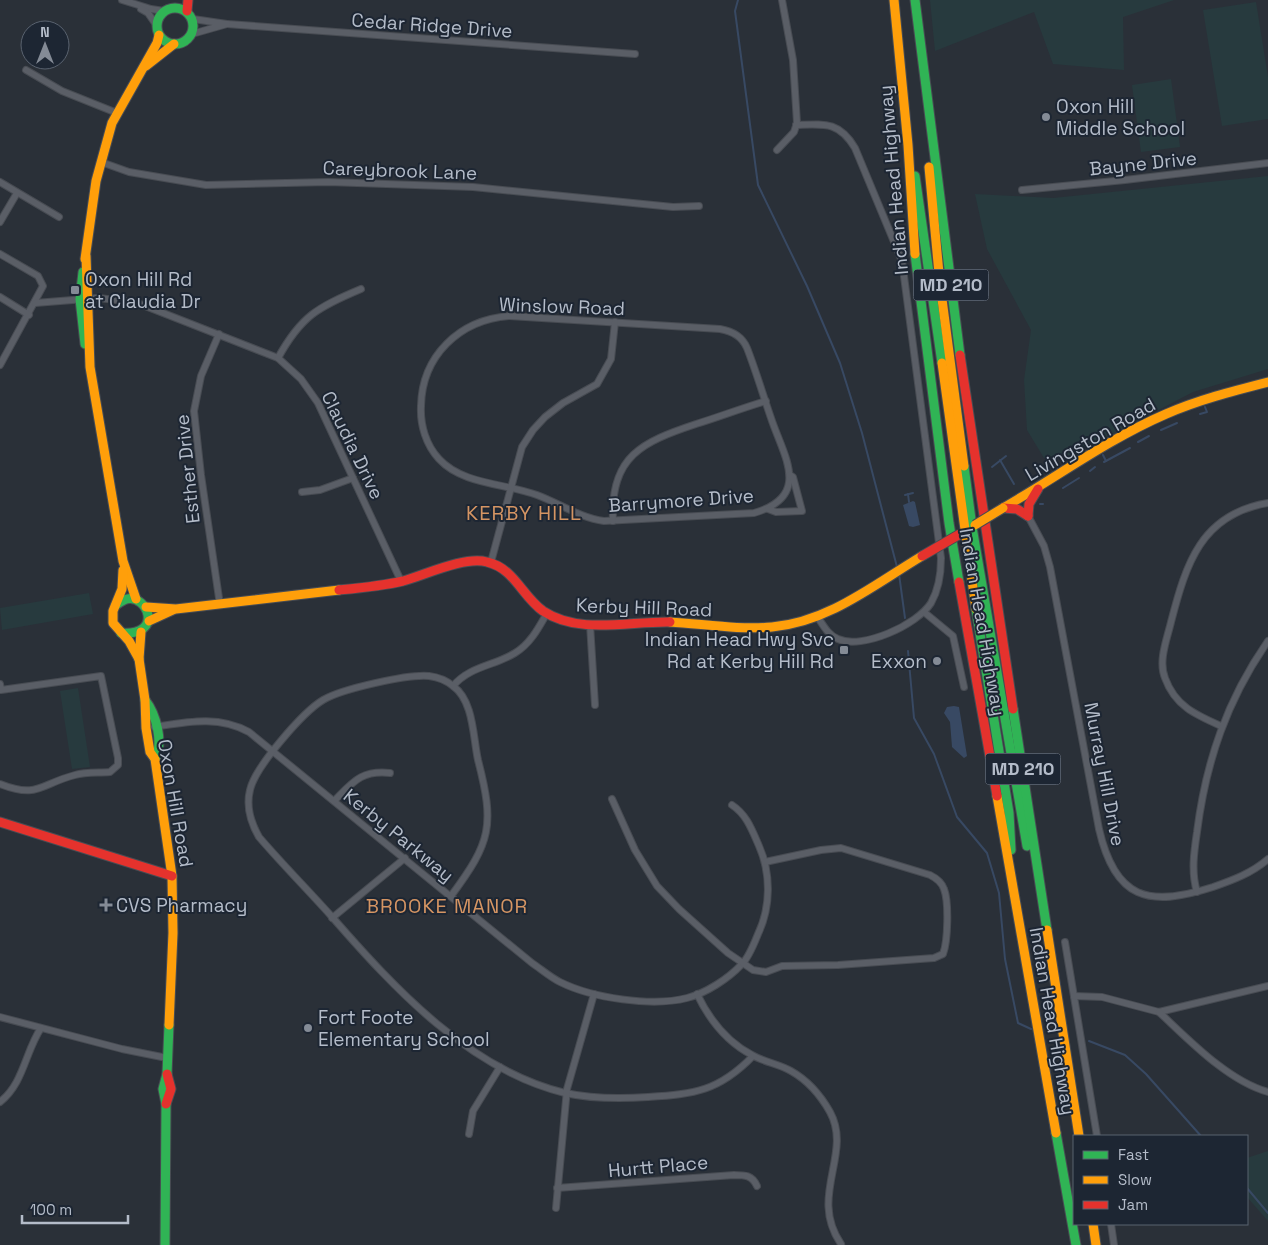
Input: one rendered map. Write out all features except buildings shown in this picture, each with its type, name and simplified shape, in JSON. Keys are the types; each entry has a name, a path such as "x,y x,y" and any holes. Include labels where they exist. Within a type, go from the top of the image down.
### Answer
{"main road":[{"path":"136,599 123,561 81,325 86,256 96,181 101,162 117,113 158,43 158,20 178,0"},
{"path":"186,11 188,0"},
{"name":"Indian Head Highway","path":"894,0 908,145 915,261 949,523 1012,891 1076,1245"},
{"name":"Indian Head Highway","path":"915,0 964,390 1079,1135"},
{"path":"158,30 165,41 174,44 181,43 192,34 193,19 186,11 175,7 167,10"},
{"path":"143,68 174,44"},
{"path":"924,72 930,191 968,529 1020,811 1053,970"},
{"path":"908,145 919,191 1009,813 1012,891"},
{"name":"Livingston Road","path":"968,529 1115,440 1153,420 1207,398 1268,382"},
{"path":"1003,508 1017,509 1028,516 1029,504 1040,486"},
{"name":"Kerby Hill Road","path":"491,562 507,571 547,613 567,621 590,624 667,622 773,627 793,624 818,616 968,529"},
{"path":"123,561 122,590 112,617 116,628 121,632 132,635 142,632 149,621 176,609"},
{"path":"116,605 129,598 136,599 146,607 176,609 220,605 401,581 470,561 491,562"},
{"path":"146,607 149,621"},
{"name":"Oxon Hill Road","path":"121,632 139,659"},
{"name":"Oxon Hill Road","path":"142,632 139,659 145,700 146,728 150,752 155,759 172,876 174,933 167,1074 162,1086 162,1097 166,1104 165,1245"},
{"path":"145,700 150,705 160,752 155,759"},
{"path":"0,822 172,876"},
{"path":"1093,1225 1096,1245"}],"street":[{"path":"122,0 136,5 167,10"},
{"path":"777,150 794,132 796,126 793,60 782,0"},
{"path":"136,5 148,13 158,30"},
{"name":"Cedar Ridge Drive","path":"193,19 227,24 635,54"},
{"name":"Cedar Ridge Drive","path":"192,34 227,24"},
{"path":"26,70 62,91 117,113"},
{"path":"796,126 824,124 840,129 846,135 855,148 899,250 941,558 937,591 924,612 903,626 856,642 835,638 825,629 818,616"},
{"name":"Careybrook Lane","path":"101,162 129,172 206,185 328,182 473,187 673,207 699,206"},
{"name":"Bayne Drive","path":"1022,190 1268,163"},
{"path":"0,182 59,217"},
{"path":"0,222 17,192"},
{"path":"0,254 38,276 43,286 29,315 0,365"},
{"path":"278,358 292,335 312,313 326,304 361,289"},
{"path":"0,297 29,315"},
{"name":"Claudia Drive","path":"35,303 84,298 128,300 278,358 301,379 313,395 401,581"},
{"name":"Winslow Road","path":"510,488 460,474 448,468 434,454 424,432 421,415 422,388 431,364 441,349 456,334 491,318 521,316 720,329 736,334 743,340 747,348 771,420 782,442 790,475 793,477 802,511"},
{"path":"491,562 522,447 532,430 563,402 596,384 612,354 615,322"},
{"name":"Esther Drive","path":"219,334 197,388 194,421 220,605"},
{"path":"613,521 615,488 623,468 640,447 662,436 766,401"},
{"name":"Barrymore Drive","path":"768,509 782,496 790,475"},
{"path":"302,492 320,490 352,478"},
{"name":"Barrymore Drive","path":"510,488 539,496 592,518 613,521 654,517 739,514 768,509 776,512 802,511"},
{"path":"1221,726 1189,711 1171,692 1163,670 1167,638 1185,574 1200,542 1226,518 1268,503"},
{"name":"Murray Hill Drive","path":"1028,516 1044,546 1050,567 1094,806 1107,860 1122,880 1146,895 1169,898 1197,892 1247,874 1268,859"},
{"path":"924,612 953,636 964,687"},
{"path":"453,686 459,679 476,668 507,657 522,648 539,628 547,613"},
{"path":"590,624 595,705"},
{"path":"1197,892 1193,880 1194,859 1200,806 1207,773 1221,726 1245,679 1268,641"},
{"path":"0,784 22,791 39,790 81,773 110,772 118,765 101,676 1,687"},
{"path":"451,896 477,858 484,843 488,823 482,775 469,713 460,694 453,686 434,677 421,676 339,693 312,707 274,751 251,788 249,798 253,824 259,837 332,918 403,995 433,1022 500,1067 566,1093 617,1099 696,1091 722,1083 753,1056"},
{"name":"Kerby Parkway","path":"146,728 203,720 217,721 242,728 274,751 541,970 560,982 594,994 663,1001 697,994 723,979 743,964 765,914 767,888 765,862 747,820 732,805"},
{"path":"334,800 362,775 390,773"},
{"path":"612,799 635,850 657,886 691,920 743,964 755,971 766,972 782,966 854,964 936,958 942,955 946,941 946,894 942,884 930,875 841,848 821,850 765,862"},
{"path":"332,918 405,858"},
{"path":"1065,942 1097,1135"},
{"path":"1159,1012 1268,986"},
{"path":"556,1208 566,1093 594,994"},
{"path":"697,994 718,1028 753,1056 791,1071 802,1078 819,1096 831,1114 835,1128 835,1148 827,1207 830,1226 841,1244"},
{"path":"1074,996 1102,997 1159,1012 1235,1076 1254,1088 1268,1092"},
{"path":"0,1016 41,1028 167,1058"},
{"path":"0,1102 22,1073 31,1045 41,1028"},
{"path":"469,1134 473,1111 500,1067"},
{"name":"Hurtt Place","path":"557,1188 734,1175 748,1176 753,1179 756,1186"},
{"path":"1111,1225 1114,1245"}],"green space":[{"path":"930,0 1174,0 1123,17 1124,70 1053,64 1034,12 935,51"},
{"path":"1256,2 1268,77 1268,119 1222,126 1203,10"},
{"path":"1171,79 1180,147 1141,152 1132,85"},
{"path":"1268,176 1268,369 1193,392 1070,456 1044,458 1027,430 1024,380 1031,330 987,249 975,194 1053,198"},
{"path":"89,593 93,614 2,630 0,608"},
{"path":"78,688 90,767 72,769 60,691"},
{"path":"1268,1151 1268,1221 1248,1198 1248,1158"}],"water":[{"path":"915,502 920,525 913,527 909,526 903,505"},
{"path":"947,707 959,707 967,756 964,758 952,747 950,722 944,713"}],"waterway":[{"path":"738,0 735,11 758,185 807,286 840,363 862,433 897,567"},
{"path":"1200,414 1207,412 1205,407"},
{"path":"1161,430 1177,423"},
{"path":"1138,442 1149,436"},
{"path":"1104,462 1130,448"},
{"path":"1103,455 1106,461"},
{"path":"992,467 1006,456"},
{"path":"1000,460 1014,484"},
{"path":"1090,471 1095,467"},
{"path":"1063,488 1079,478"},
{"path":"905,495 913,493"},
{"path":"908,494 909,502"},
{"path":"899,574 905,618"},
{"path":"908,651 914,718 934,754 957,817 987,853 999,893 1005,959 1018,1023 1031,1029"},
{"path":"1089,1041 1125,1055 1146,1074 1200,1135"},
{"path":"1248,1189 1268,1213"}],"traffic: fast":[{"path":"915,0 960,355"},
{"path":"175,8 182,9 188,13 192,19 193,26 192,33 188,39 182,43 175,44 168,43 162,39 158,33 157,26 158,19 162,13 168,9 175,8"},
{"path":"915,176 942,363"},
{"path":"915,254 949,523 959,582"},
{"path":"83,272 80,299 85,344"},
{"path":"964,466 972,527 1027,846"},
{"path":"116,605 126,599 134,599 141,603 148,615 148,622 143,628 135,632 121,633"},
{"path":"976,609 1009,813 1011,850"},
{"path":"145,700 158,729 159,745 155,759"},
{"path":"1013,709 1047,930"},
{"path":"165,1245 166,1104 163,1089 167,1074 169,1025"},
{"path":"1056,1133 1076,1245"}],"traffic: slow":[{"path":"894,0 908,145 915,254"},
{"path":"85,259 96,181 112,123 157,43 159,35"},
{"path":"146,66 174,44"},
{"path":"929,167 940,284 964,466"},
{"path":"86,256 90,367 123,561 136,599"},
{"path":"942,363 976,609"},
{"path":"1003,508 1103,447 1166,414 1229,392 1268,382"},
{"path":"975,525 1003,508"},
{"path":"670,622 746,628 793,624 813,618 851,600 922,556"},
{"path":"123,570 122,589 113,611 113,623 129,641 139,659"},
{"path":"146,607 176,609 339,590"},
{"path":"149,621 173,610"},
{"path":"141,632 139,659 145,700 146,728 150,752 155,759 172,876 173,933 169,1025"},
{"path":"997,796 1056,1133"},
{"path":"1047,930 1079,1135"},
{"path":"1093,1225 1096,1245"}],"traffic: jam":[{"path":"187,11 188,0"},
{"path":"960,355 1013,709"},
{"path":"1028,516 1029,504 1038,489"},
{"path":"1003,508 1017,509 1028,516"},
{"path":"922,556 960,534"},
{"path":"339,590 395,583 456,564 478,561 496,565 504,570 543,611 572,623 605,625 670,622"},
{"path":"959,582 997,796"},
{"path":"0,822 172,876"},
{"path":"166,1104 171,1089 167,1074"}],"place":[{"name":"Oxon Hill Middle School","path":"1046,117"},
{"name":"Oxon Hill Rd at Claudia Dr","path":"75,290"},
{"name":"Indian Head Hwy Svc Rd at Kerby Hill Rd","path":"844,650"},
{"name":"Exxon","path":"937,661"},
{"name":"CVS Pharmacy","path":"106,905"},
{"name":"Fort Foote Elementary School","path":"308,1028"}],"district":[{"name":"KERBY HILL","path":"524,513"},
{"name":"BROOKE MANOR","path":"447,906"}]}
